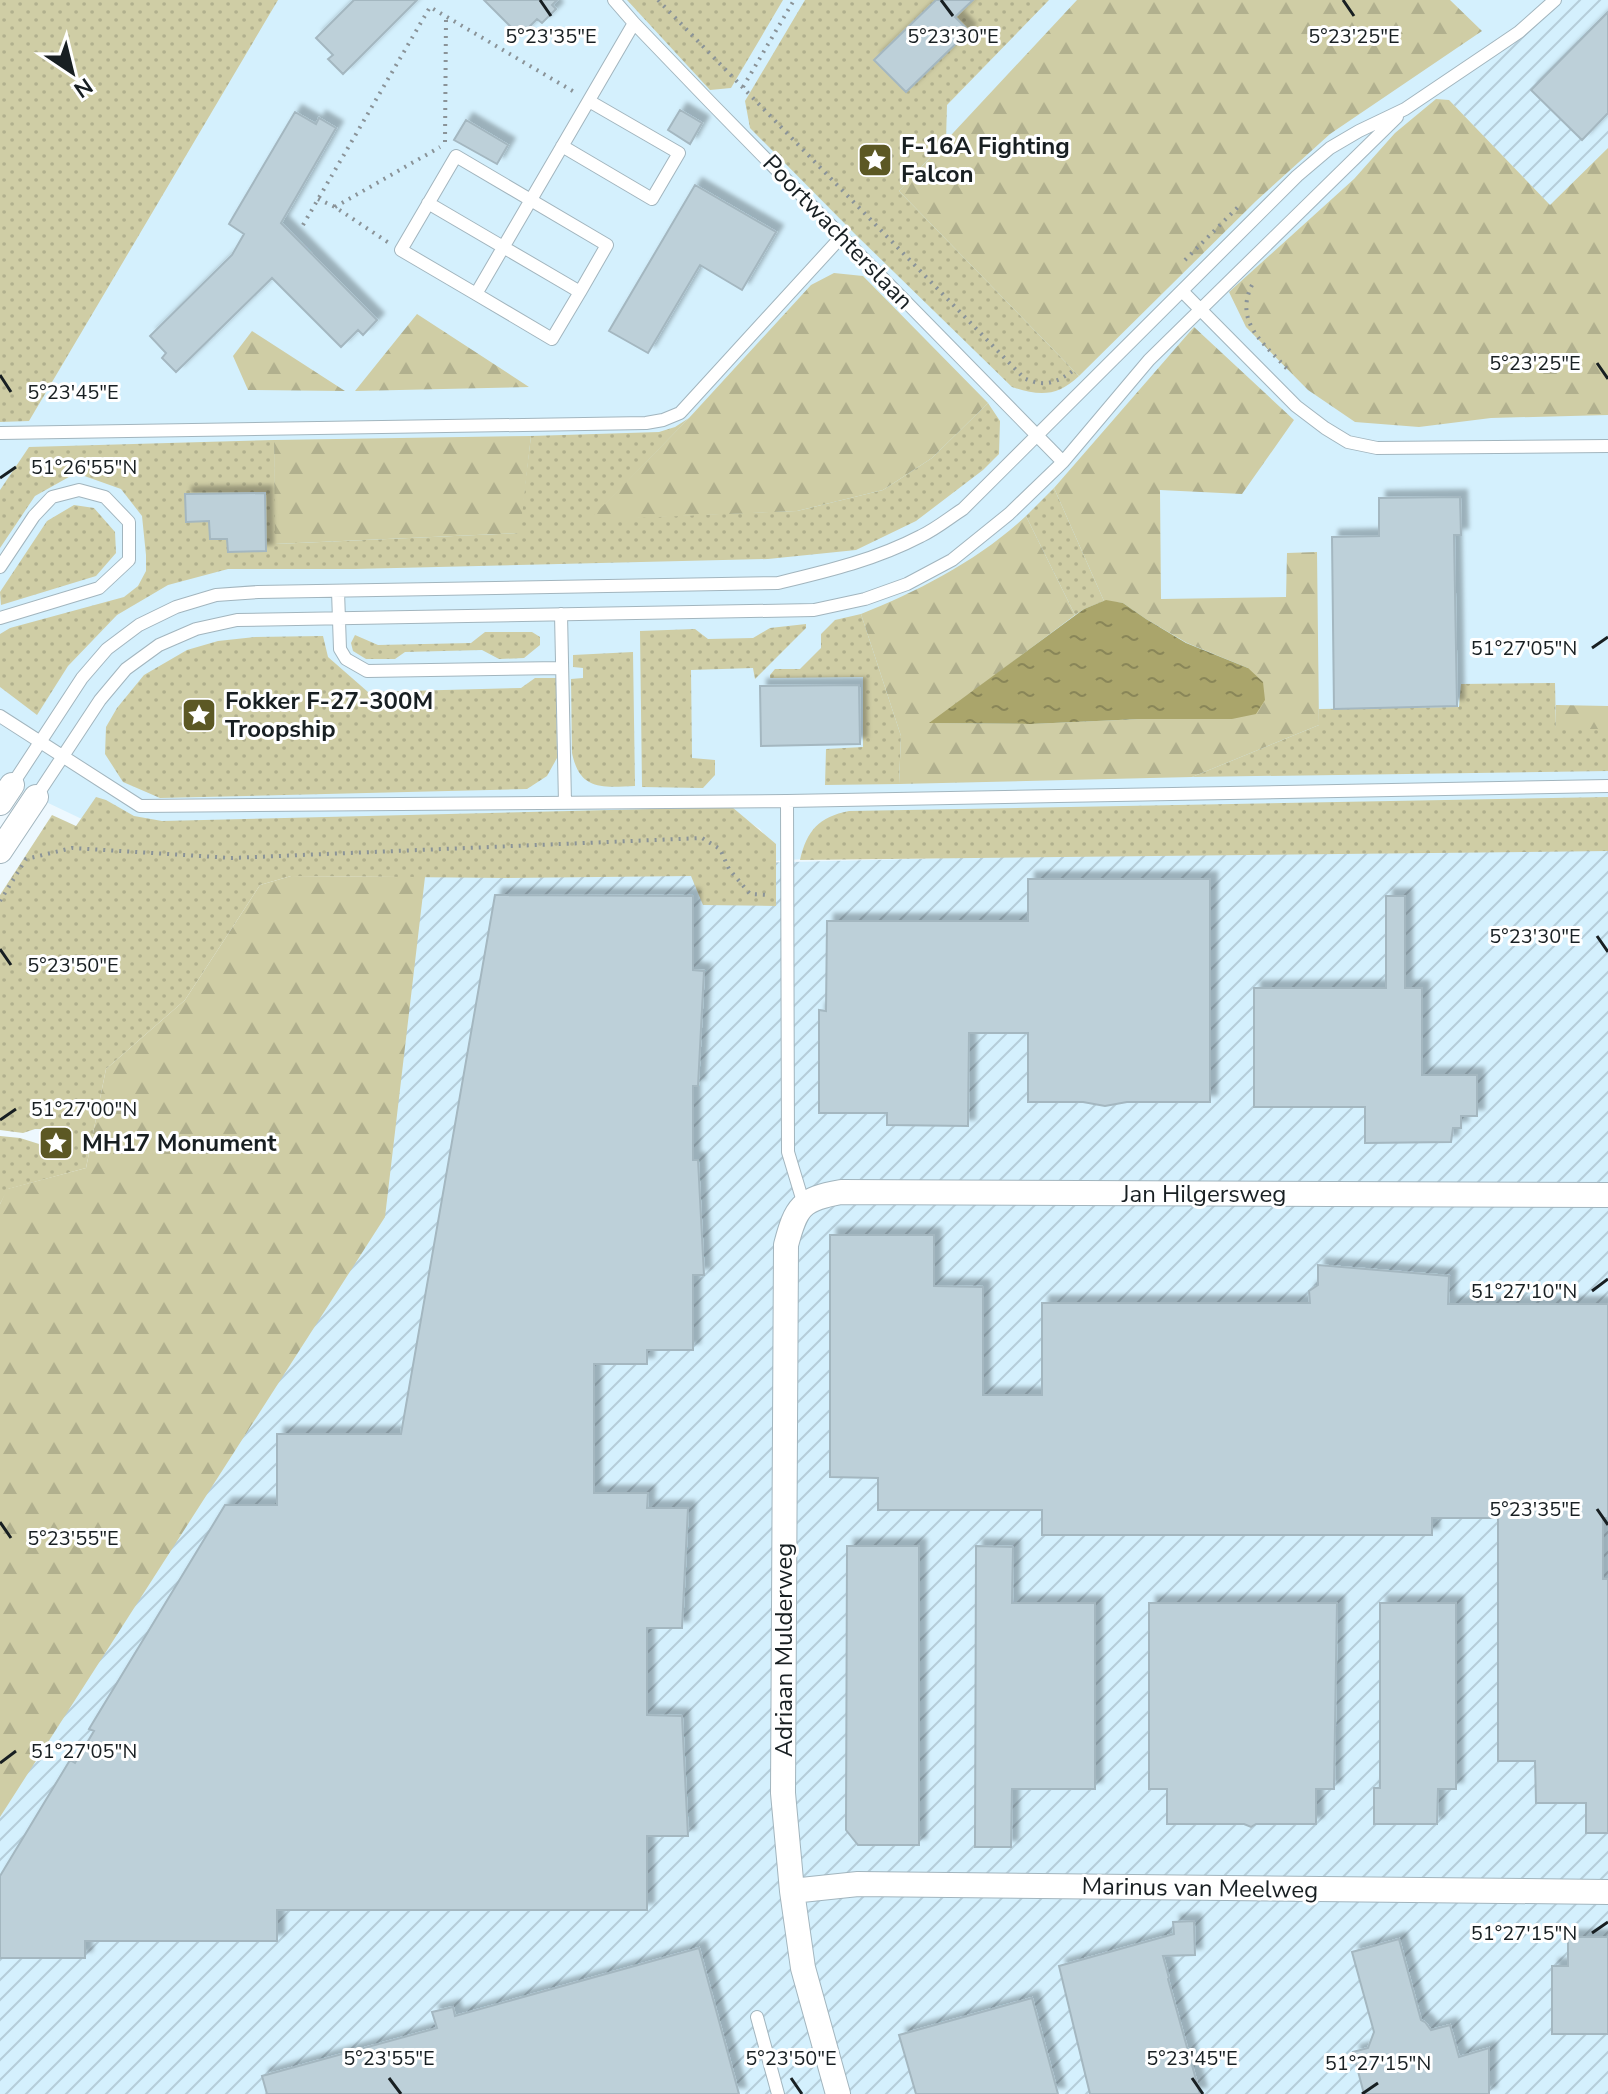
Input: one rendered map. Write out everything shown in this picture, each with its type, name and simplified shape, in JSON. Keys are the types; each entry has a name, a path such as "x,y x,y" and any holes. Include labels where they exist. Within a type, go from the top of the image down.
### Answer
{"street":[{"path":"0,851 36,797"},
{"name":"Jan Hilgersweg","path":"804,1205 820,1196 841,1192 1608,1195"},
{"name":"Adriaan Mulderweg","path":"804,1205 795,1215 786,1245 783,1793 803,1968 838,2094"},
{"name":"Marinus van Meelweg","path":"792,1891 858,1884 1608,1892"}],"lane":[{"name":"Poortwachterslaan","path":"614,0 1063,462"},
{"path":"6,794 82,678 107,649 139,625 176,607 216,595 778,583 843,568 924,535 963,509 1252,220 1330,148 1405,109 1519,32 1555,0"},
{"path":"476,294 634,23"},
{"path":"562,146 652,199 679,153 589,101"},
{"path":"36,797 100,700 126,669 159,645 196,629 237,620 814,610 865,599 907,584 952,560 1009,514 1063,462 1149,360 1405,109"},
{"path":"456,156 607,245 552,339 401,250 456,156"},
{"path":"428,203 580,292"},
{"path":"0,433 646,423 663,420 680,413 842,236"},
{"path":"1182,291 1296,406 1348,442 1377,448 1608,446"},
{"path":"0,567 34,516 52,497 79,490 105,497 129,522 129,560 99,588 0,618"},
{"path":"338,591 340,649 346,659 367,671 561,668"},
{"path":"561,614 565,803"},
{"path":"0,716 140,806 787,801 1608,786"},
{"path":"787,801 788,1152 804,1205"},
{"path":"757,2017 778,2094"}],"path":[{"path":"658,0 1024,378 1036,384 1059,381 1076,369"},
{"path":"743,87 794,0"},
{"path":"303,225 430,7 589,101"},
{"path":"446,17 445,144 456,156"},
{"path":"335,207 445,144"},
{"path":"318,199 401,250"},
{"path":"1185,260 1239,206 1252,220"},
{"path":"1257,277 1246,299 1245,313 1249,324 1294,377"},
{"path":"0,901 26,859 72,848 231,858 702,838 720,849 729,869 750,894 787,896"}],"shaded area":[{"path":"0,0 1608,0 1608,805 774,861 770,842 760,829 747,821 109,832 0,780"},
{"path":"1556,0 1608,0 1608,148 1550,205 1449,100"},
{"path":"1608,841 1608,2094 0,2094 0,1769 407,872"}],"green space":[{"path":"0,0 278,0 29,421 0,422"},
{"path":"627,0 783,0 731,88 710,90"},
{"path":"805,0 1049,0 947,105 946,140 899,191 1079,376 1071,383 1047,393 1012,387 750,128 745,101"},
{"path":"1077,0 1450,0 1482,31 1330,134 1256,201 1079,376 899,191"},
{"path":"1436,99 1449,100 1550,205 1608,148 1608,415 1491,418 1419,427 1355,422 1308,390 1246,327 1229,292 1354,179 1395,133"},
{"path":"834,273 863,276 988,403 932,458 883,490 797,511 589,520 689,418 811,285"},
{"path":"417,314 529,387 355,391"},
{"path":"1194,327 1294,420 1242,494 1160,490 1161,599 1286,597 1287,553 1317,552 1319,725 1192,777 899,784 901,736 861,614 905,595 969,560 1026,516 1075,615 931,723 1232,719 1248,668 1187,643 1123,603 1104,601 1054,488"},
{"path":"252,331 345,391 248,390 233,356"},
{"path":"988,403 1000,421 999,454 916,521 856,550 768,559 228,569 168,585 117,615 68,666 37,715 0,687 0,634 10,628 124,597 138,586 146,571 142,516 121,489 76,473 35,496 0,548 0,490 29,447 274,440 276,544 519,533 531,436 659,432 689,418 591,519 797,511 883,490 932,458"},
{"path":"531,436 520,533 275,544 274,440"},
{"path":"1054,488 1104,601 1075,615 1026,516"},
{"path":"74,505 94,508 115,532 116,553 96,576 1,605 0,592 47,521"},
{"path":"861,614 901,736 899,784 825,785 826,749 863,747 863,677 770,678 770,675 775,669 800,669 821,648 821,634 835,620"},
{"path":"806,624 806,628 755,679 753,668 691,670 692,758 715,760 715,775 703,788 642,787 640,631 695,629 708,639 753,638 770,628"},
{"path":"485,632 532,632 540,637 540,645 524,658 499,659 482,650 405,652 395,659 366,659 353,651 351,643 355,635 378,645 471,643"},
{"path":"323,636 328,657 368,692 521,688 535,678 556,678 557,758 547,776 527,789 160,798 123,782 105,754 106,727 117,708 144,675 187,650 218,641 255,637"},
{"path":"633,652 635,786 595,784 581,775 572,753 571,679 583,678 583,668 573,667 573,655"},
{"path":"1555,683 1556,729 1608,729 1608,771 1192,777 1319,725 1319,709 1459,707 1461,684"},
{"path":"1556,705 1608,706 1608,729 1556,729"},
{"path":"96,797 134,816 162,821 732,807 776,844 776,906 703,905 691,876 291,876 260,885 185,1000 106,1069 86,1168 8,1189 0,1204 0,1136 20,1138 55,1149 61,1146 61,1139 50,1129 23,1133 0,1130 0,895 52,815 76,826"},
{"path":"1608,797 1608,851 800,860 806,841 816,826 830,817 849,811"},
{"path":"291,876 425,877 385,1217 0,1817 0,1204 7,1189 86,1168 106,1069 185,1000 260,885"}],"water":[{"path":"1106,600 1123,603 1186,643 1248,668 1263,682 1265,700 1256,714 1232,719 929,723 1084,609"}],"building":[{"path":"354,0 417,0 343,74 328,59 333,55 316,38"},
{"path":"484,0 557,0 552,5 556,9 542,23 537,19 520,36"},
{"path":"936,0 973,0 955,17 969,31 906,92 874,60"},
{"path":"1608,12 1608,113 1582,140 1531,90"},
{"path":"680,110 702,123 690,144 668,130"},
{"path":"295,112 316,124 319,118 336,128 281,223 377,320 363,335 358,330 341,347 272,278 176,372 162,358 166,353 150,336 232,255 244,234 229,224"},
{"path":"466,120 508,145 497,164 454,140"},
{"path":"695,185 776,232 742,290 700,265 648,353 609,331"},
{"path":"265,493 266,551 228,552 227,539 210,539 209,521 186,522 185,494"},
{"path":"1460,497 1461,535 1454,535 1457,706 1334,709 1332,537 1379,536 1379,498"},
{"path":"859,685 860,744 761,746 760,686"},
{"path":"1028,879 1210,879 1210,1102 1127,1102 1105,1106 1083,1102 1028,1102 1028,1033 969,1033 968,1126 887,1125 887,1113 819,1113 819,1010 826,1011 827,921 1028,921"},
{"path":"495,895 693,896 693,970 704,971 698,1086 693,1086 693,1160 698,1160 704,1275 693,1275 693,1350 647,1350 647,1364 594,1364 594,1493 648,1493 647,1508 688,1508 682,1628 647,1628 647,1715 682,1716 688,1836 647,1836 647,1910 277,1910 277,1941 85,1941 85,1958 0,1958 0,1876 70,1760 75,1763 94,1731 89,1729 225,1505 277,1505 277,1434 401,1434"},
{"path":"1386,896 1405,896 1405,988 1422,988 1422,1075 1477,1075 1477,1116 1461,1116 1461,1128 1453,1128 1451,1142 1365,1143 1365,1107 1254,1107 1254,988 1386,988"},
{"path":"830,1235 934,1235 934,1286 983,1287 983,1395 1042,1395 1042,1303 1310,1303 1309,1291 1318,1285 1318,1265 1449,1276 1448,1304 1608,1304 1608,1518 1603,1518 1603,1579 1608,1579 1608,1833 1586,1833 1586,1803 1536,1803 1535,1761 1498,1761 1498,1518 1432,1518 1432,1535 1042,1535 1042,1510 878,1510 878,1478 830,1477"},
{"path":"847,1546 919,1546 919,1845 858,1845 846,1830"},
{"path":"976,1546 1013,1547 1012,1603 1095,1603 1095,1789 1012,1789 1011,1847 975,1847"},
{"path":"1149,1603 1337,1603 1334,1789 1316,1789 1316,1824 1256,1824 1251,1827 1244,1824 1167,1824 1167,1789 1149,1789"},
{"path":"1380,1603 1456,1603 1456,1789 1438,1789 1437,1824 1374,1824 1374,1788 1380,1788"},
{"path":"1194,1921 1195,1955 1163,1956 1200,2094 1090,2094 1059,1966 1174,1934 1173,1922"},
{"path":"1568,1937 1608,1937 1608,2034 1552,2034 1552,1966 1568,1966"},
{"path":"1399,1939 1421,2020 1431,2030 1450,2025 1459,2057 1489,2048 1489,2094 1364,2094 1353,2052 1368,2048 1374,2032 1352,1952"},
{"path":"699,1948 739,2094 267,2094 262,2076 437,2028 432,2012 453,2007 455,2016"},
{"path":"1032,1998 1058,2094 916,2094 899,2035"}],"place":[{"name":"F-16A Fighting Falcon","path":"875,160"},
{"name":"Fokker F-27-300M Troopship","path":"199,715"},
{"name":"MH17 Monument","path":"56,1143"}]}
